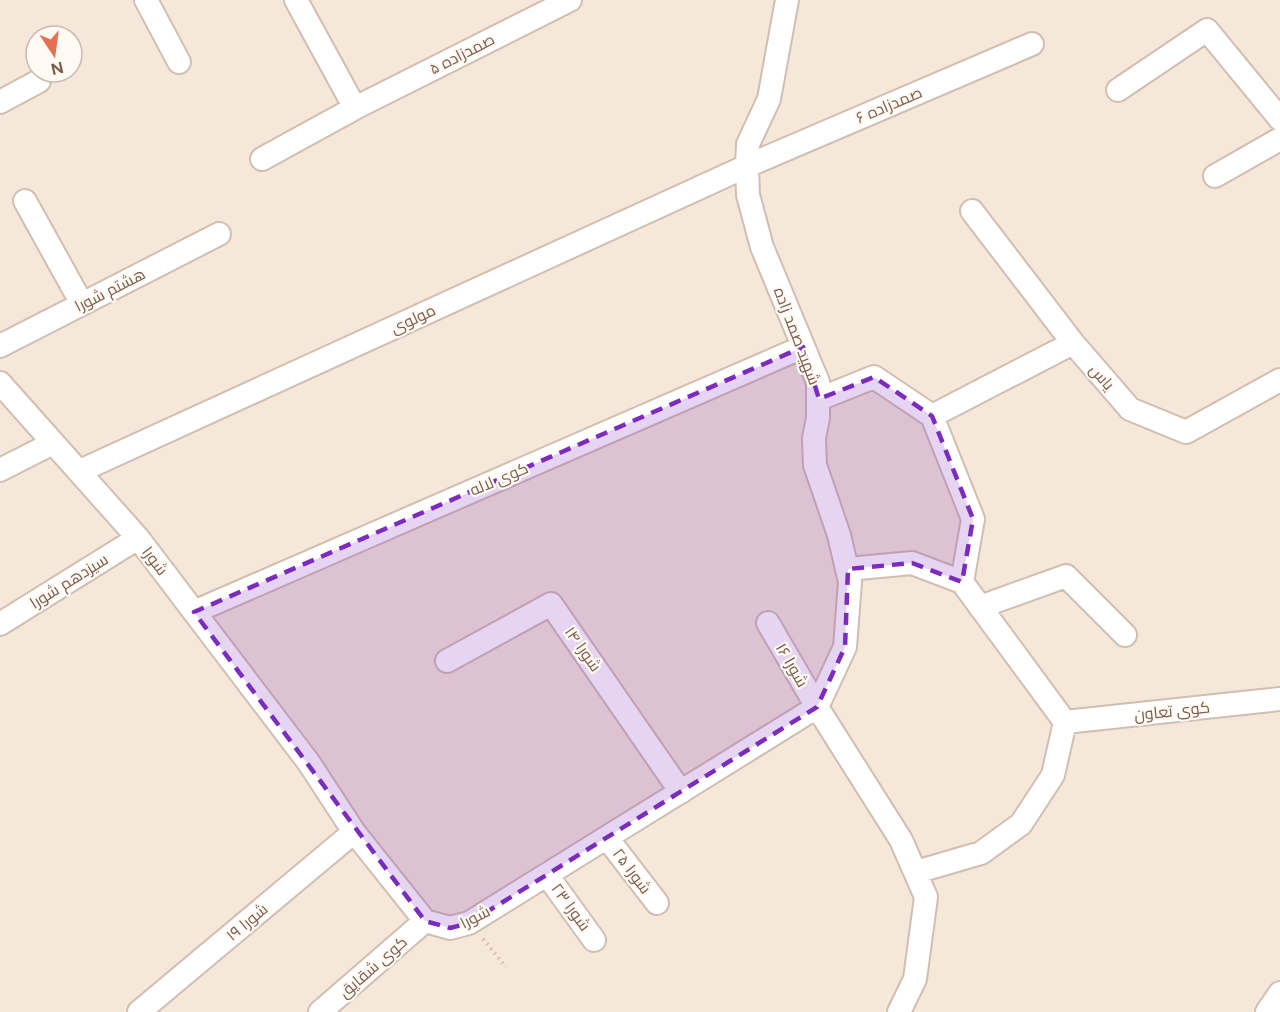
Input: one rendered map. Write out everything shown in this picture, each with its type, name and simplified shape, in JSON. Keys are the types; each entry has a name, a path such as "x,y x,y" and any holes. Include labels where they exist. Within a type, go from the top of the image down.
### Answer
{"street":[{"path":"146,0 180,62"},
{"path":"296,0 355,108"},
{"name":"صمدزاده ۵","path":"262,159 355,108 570,0"},
{"name":"شهید صمد زاده","path":"787,0 769,99 748,144 748,195 762,247 818,382 819,399 814,438 815,465 839,535 850,582 845,647 817,707"},
{"path":"1118,90 1208,30 1280,119"},
{"name":"صمدزاده ۶","path":"747,166 1032,44"},
{"path":"0,102 33,84"},
{"path":"1215,176 1280,139"},
{"name":"مولوی","path":"80,471 747,166"},
{"path":"25,201 82,304"},
{"name":"یاس","path":"972,211 1073,343 1130,409 1186,432 1280,380"},
{"name":"هشتم شورا","path":"0,346 219,234"},
{"path":"932,416 1073,343"},
{"name":"کوی لاله","path":"194,612 803,347"},
{"path":"819,399 874,377 932,416 973,519 962,582"},
{"name":"شورا","path":"0,383 138,538 309,763 354,832 425,921 450,928 469,923 817,707"},
{"path":"0,470 53,443"},
{"name":"سیزدهم شورا","path":"0,624 138,538"},
{"path":"848,569 912,563 962,582 1065,722 1053,775 1021,824 981,853 916,872"},
{"path":"980,607 1066,576 1125,635"},
{"name":"شورا ۱۴","path":"447,661 552,604 681,792"},
{"name":"شورا ۱۶","path":"768,623 817,707"},
{"name":"کوی تعاون","path":"1065,722 1280,699"},
{"path":"817,707 901,840 926,897 915,979 899,1012"},
{"name":"شورا ۱۹","path":"139,1012 354,832"},
{"name":"شورا ۲۵","path":"607,838 657,903"},
{"name":"شورا ۲۳","path":"547,875 594,940"},
{"name":"کوی شقایق","path":"320,1012 425,921"},
{"path":"1268,1012 1280,993"}],"path":[{"path":"469,923 506,967"}],"highlighted area":[{"path":"803,347 819,399 874,377 932,416 973,519 962,582 912,563 848,569 845,647 817,707 469,923 450,928 425,921 194,612"}],"shaded area":[{"path":"0,0 1280,0 1280,1012 0,1012"}]}
